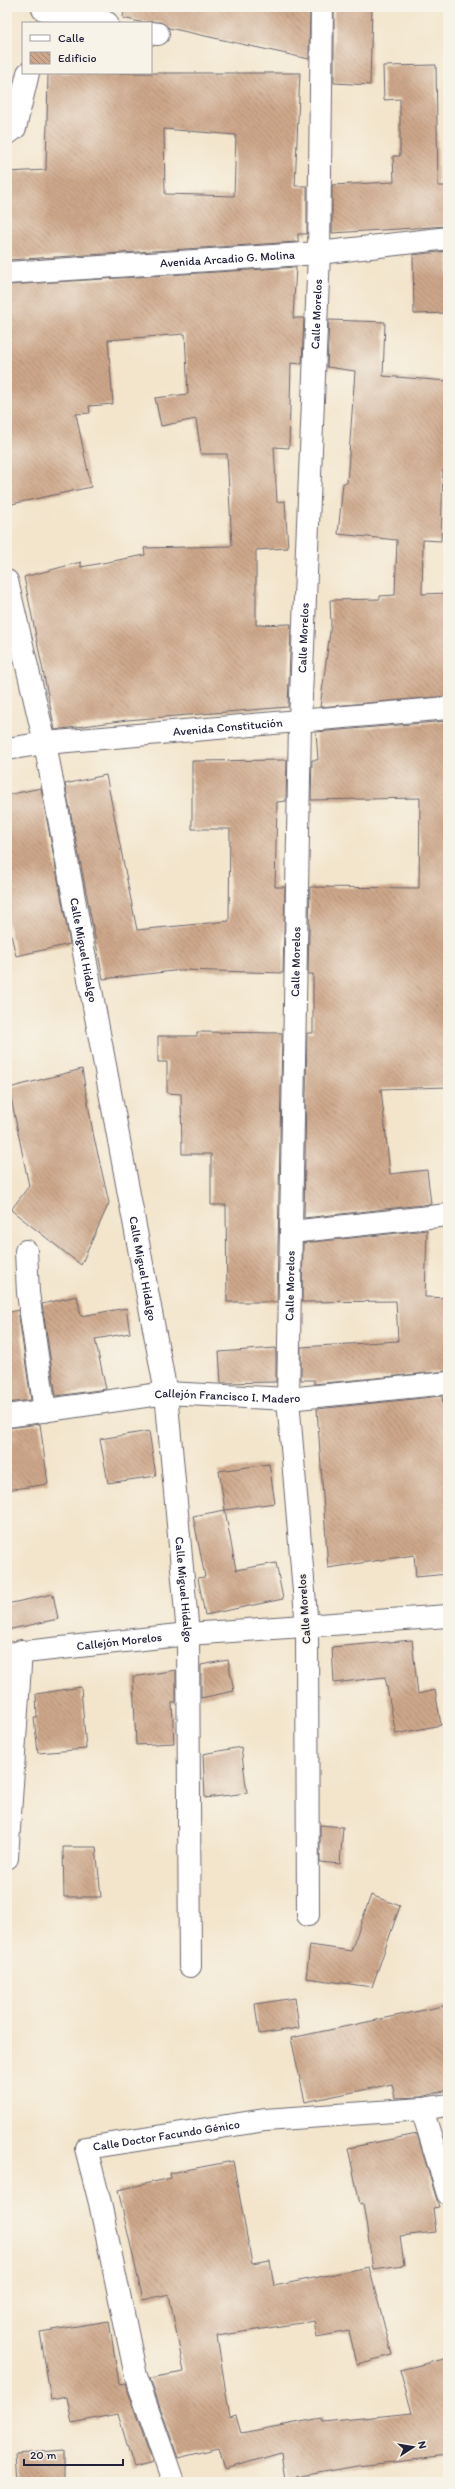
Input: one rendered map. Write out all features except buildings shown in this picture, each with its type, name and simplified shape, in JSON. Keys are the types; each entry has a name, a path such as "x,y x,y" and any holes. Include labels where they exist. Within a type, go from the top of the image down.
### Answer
{"street":[{"name":"Calle Morelos","path":"308,1915 307,1628 288,1399 300,721 319,253 322,7"},
{"path":"42,13 100,22"},
{"path":"7,134 16,128 28,74"},
{"name":"Avenida Arcadio G. Molina","path":"7,273 319,253 448,238"},
{"name":"Calle Miguel Hidalgo","path":"7,581 45,743 166,1394 188,1634 190,1966"},
{"name":"Avenida Constitución","path":"7,749 45,743 448,708"},
{"path":"291,1232 448,1215"},
{"path":"26,1251 28,1293 45,1411"},
{"name":"Callejón Francisco I. Madero","path":"7,1416 166,1394 288,1399 448,1383"},
{"name":"Callejón Morelos","path":"14,1652 188,1634 307,1628 448,1616"},
{"path":"7,1858 14,1652"},
{"name":"Calle Doctor Facundo Génico","path":"173,2482 136,2376 100,2203 86,2148 265,2120 422,2110 448,2105"},
{"path":"422,2110 448,2194"}]}
